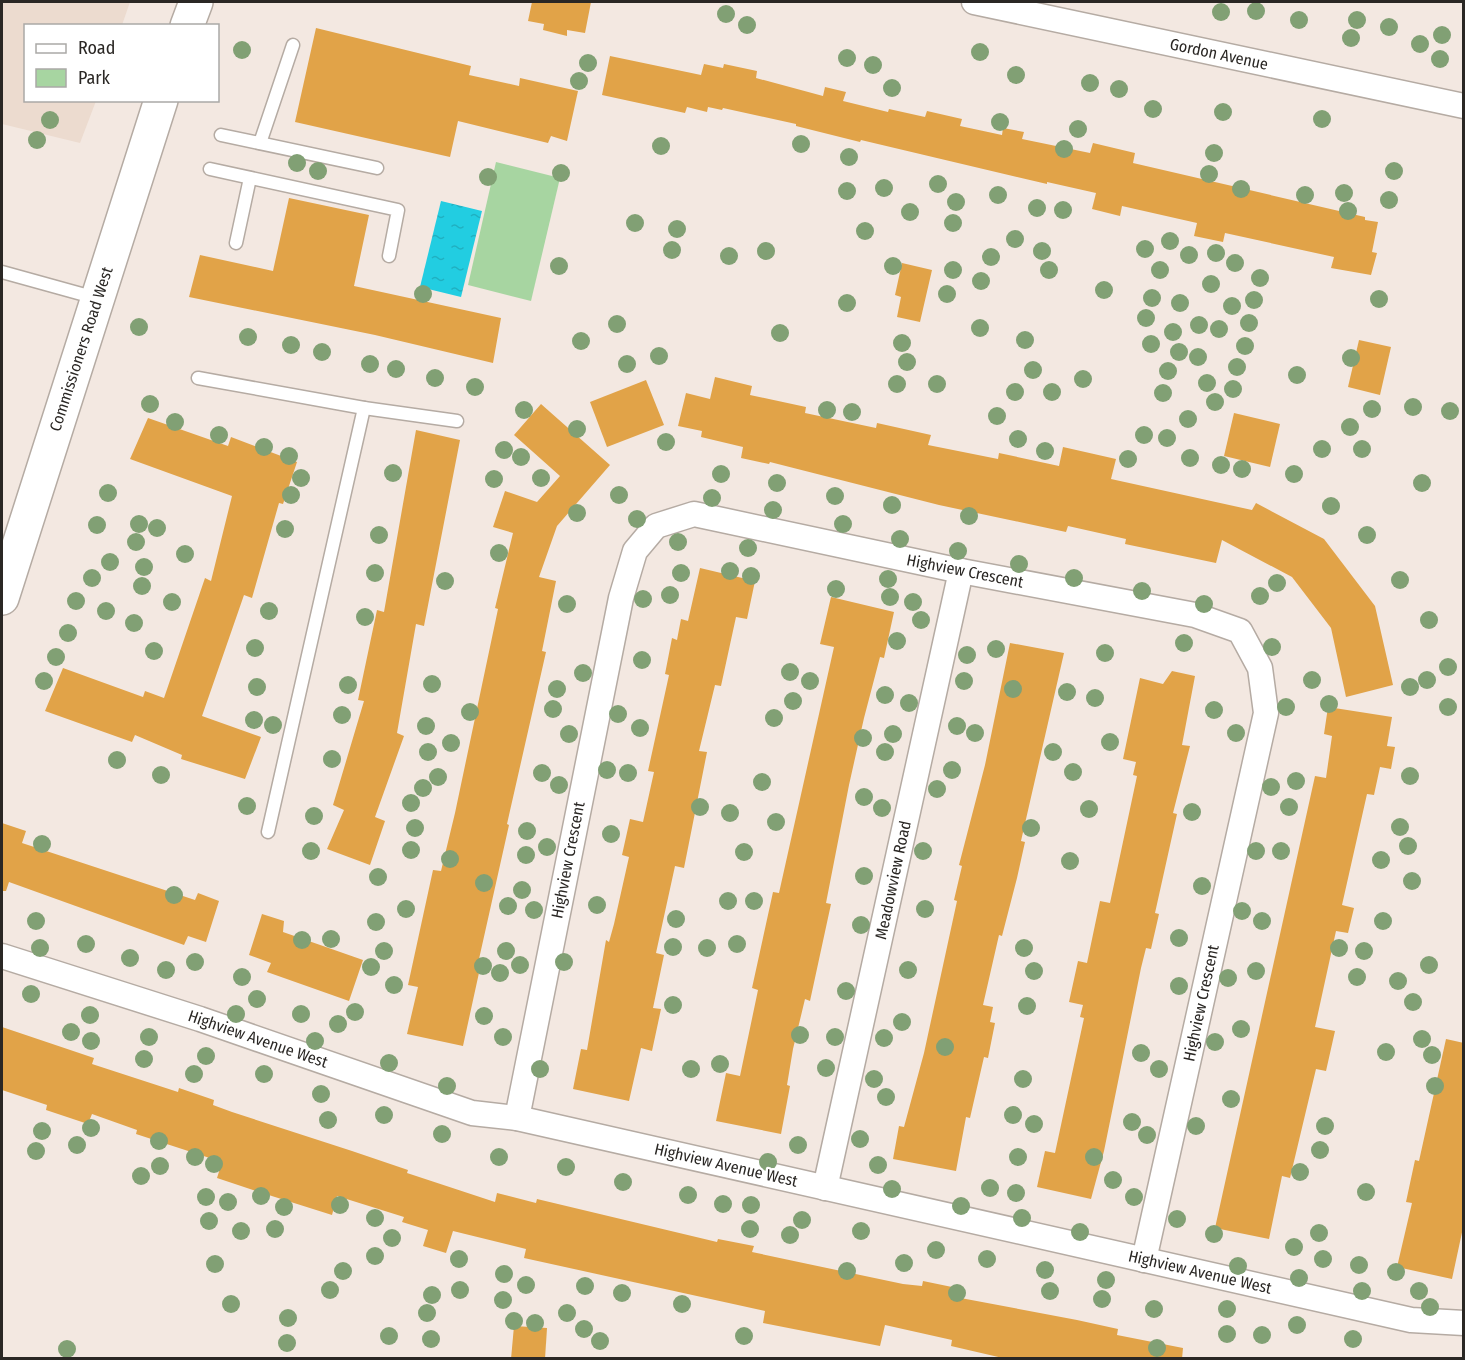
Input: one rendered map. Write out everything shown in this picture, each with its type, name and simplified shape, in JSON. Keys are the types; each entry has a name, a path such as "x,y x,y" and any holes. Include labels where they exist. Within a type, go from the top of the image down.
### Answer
{"main road":[{"path":"188,24 196,2"},
{"name":"Commissioners Road West","path":"2,598 160,102"}],"street":[{"name":"Gordon Avenue","path":"974,2 1464,106"},
{"name":"Highview Crescent","path":"517,1118 621,598 635,551 656,526 694,514 961,571 1195,615 1240,631 1260,668 1266,713 1144,1260"},
{"name":"Meadowview Road","path":"825,1188 961,571"},
{"name":"Highview Avenue West","path":"2,956 200,1019 472,1113 517,1118 1411,1320 1464,1323"}],"lane":[{"path":"260,143 292,45"},
{"path":"221,135 377,168"},
{"path":"210,169 398,210 388,256"},
{"path":"236,243 250,178"},
{"path":"2,272 97,298"},
{"path":"198,378 364,408 456,421"},
{"path":"268,832 364,408"}],"shaded area":[{"path":"2,2 130,2 122,24 24,24 24,102 96,102 80,143 2,124"}],"green space":[{"path":"496,162 560,178 531,301 468,285"}],"water":[{"path":"441,201 482,211 461,297 420,287"}],"building":[{"path":"532,2 591,2 585,33 567,30 567,36 543,30 544,24 528,21"},
{"path":"316,28 471,66 469,75 519,86 520,78 578,91 567,141 551,136 548,143 458,121 450,157 295,122"},
{"path":"610,56 701,75 704,64 723,68 724,64 757,71 756,78 823,96 825,87 846,92 843,101 888,112 889,109 925,117 927,111 962,119 960,126 1002,135 1003,128 1024,132 1022,139 1090,153 1093,143 1135,153 1133,163 1365,217 1365,220 1378,222 1372,252 1377,253 1371,275 1331,268 1334,257 1225,233 1223,242 1194,236 1197,223 1122,206 1120,216 1092,209 1096,193 1047,182 1047,184 861,140 860,142 796,126 796,124 723,108 722,110 708,107 707,112 687,107 685,113 602,95"},
{"path":"289,198 369,215 354,286 501,318 493,363 375,335 189,297 200,255 273,271"},
{"path":"902,263 932,270 920,322 897,317 901,297 895,295"},
{"path":"1359,340 1391,347 1380,395 1348,387"},
{"path":"715,377 752,386 750,395 806,407 805,413 876,428 877,423 931,435 928,445 998,459 999,453 1059,466 1063,447 1116,459 1111,479 1252,510 1256,503 1324,539 1375,606 1393,685 1346,697 1331,628 1292,577 1222,540 1216,563 1125,544 1126,539 1068,526 1066,532 939,505 770,462 769,464 741,458 743,447 701,437 702,431 678,426 686,393 710,399"},
{"path":"646,380 664,425 607,447 590,402"},
{"path":"541,404 610,465 557,526 539,577 556,581 542,651 546,652 507,824 509,825 479,959 482,959 463,1046 407,1034 418,987 408,985 433,870 441,871 455,813 498,609 495,608 513,533 493,527 505,491 537,502 560,476 514,435"},
{"path":"1234,413 1280,424 1270,467 1224,456"},
{"path":"148,418 228,446 231,437 297,462 283,504 279,503 252,598 244,595 202,716 261,737 245,779 181,759 182,755 135,735 132,742 45,711 63,668 143,697 145,691 164,698 205,578 211,581 232,496 130,459"},
{"path":"416,430 460,440 424,626 416,624 397,733 404,736 375,817 385,821 370,865 327,849 344,810 333,805 364,701 358,700 377,610 384,612"},
{"path":"700,568 755,581 747,619 736,617 721,686 715,685 699,751 707,752 684,868 675,866 656,953 664,955 653,1008 661,1009 652,1051 641,1048 629,1101 573,1089 581,1049 587,1050 606,940 609,942 629,857 622,855 630,819 643,822 654,772 648,771 669,675 665,674 672,638 677,640 681,619 688,621"},
{"path":"831,597 894,612 884,658 880,657 864,718 849,785 826,903 831,904 810,1001 805,999 793,1049 787,1085 790,1086 781,1134 716,1121 726,1073 740,1076 758,990 752,988 773,892 779,893 834,647 820,644"},
{"path":"1010,643 1064,653 1021,841 1025,842 1017,878 1002,936 999,935 983,1005 993,1007 990,1022 995,1023 988,1058 984,1057 970,1118 966,1117 956,1171 893,1159 899,1126 904,1127 924,1053 957,901 954,900 962,866 959,865 985,765"},
{"path":"1172,671 1195,676 1182,745 1190,746 1173,813 1177,814 1155,913 1159,914 1151,949 1146,948 1141,968 1104,1151 1091,1199 1037,1187 1045,1151 1055,1153 1084,1018 1080,1017 1083,1005 1069,1002 1078,961 1087,963 1100,901 1110,903 1137,776 1133,775 1136,762 1123,759 1140,678 1163,684"},
{"path":"1328,707 1392,717 1387,746 1395,747 1391,769 1380,767 1374,795 1367,794 1342,905 1354,908 1348,933 1336,931 1315,1027 1335,1031 1326,1071 1316,1069 1290,1178 1282,1176 1269,1239 1215,1228 1315,776 1326,778 1332,736 1324,734"},
{"path":"2,823 26,831 22,843 195,900 198,893 219,901 206,942 188,936 184,945 9,882 6,891 2,891"},
{"path":"262,914 284,921 283,932 363,960 349,1001 267,972 271,963 249,955"},
{"path":"2,1027 94,1058 92,1064 178,1092 179,1088 214,1100 213,1105 232,1112 408,1170 407,1173 495,1202 497,1193 536,1203 537,1199 717,1242 718,1239 754,1246 752,1252 808,1264 903,1284 922,1286 923,1281 952,1287 950,1296 1118,1329 1117,1335 1183,1348 1182,1359 1007,1359 951,1346 952,1340 885,1325 880,1346 763,1323 765,1311 524,1258 526,1249 453,1231 446,1253 423,1246 428,1230 402,1222 404,1217 337,1196 332,1215 256,1191 217,1178 222,1162 136,1134 137,1130 92,1114 88,1124 46,1110 47,1105 2,1090"},
{"path":"1446,1039 1464,1043 1464,1223 1452,1279 1397,1267 1412,1203 1406,1202 1415,1160 1419,1161"},
{"path":"514,1326 547,1328 545,1359 511,1359"}]}
